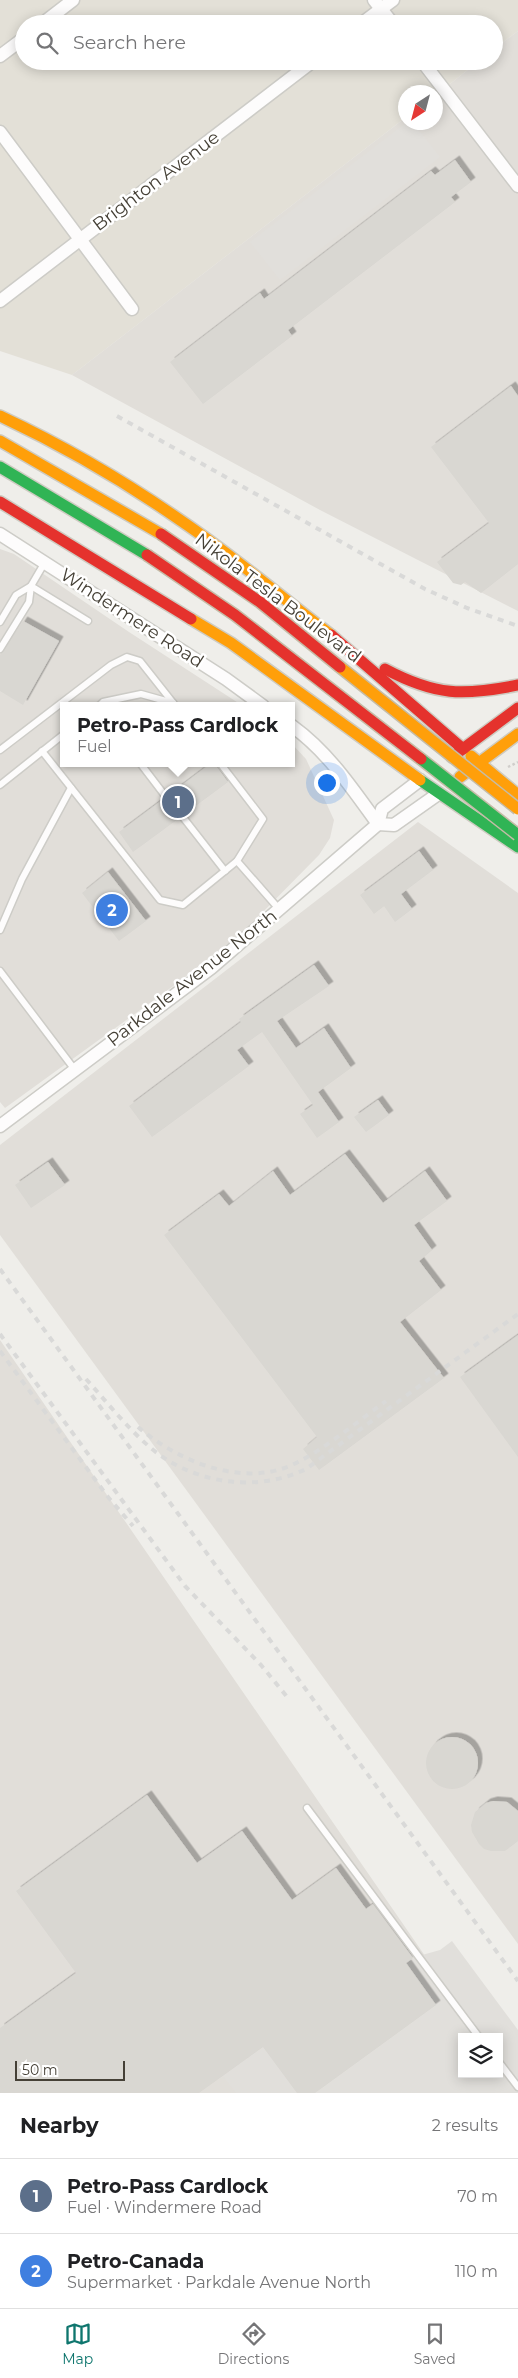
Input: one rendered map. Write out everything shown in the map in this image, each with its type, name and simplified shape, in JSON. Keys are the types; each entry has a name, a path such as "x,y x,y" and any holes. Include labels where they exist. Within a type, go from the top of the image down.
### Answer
{"main road":[{"path":"0,416 24,427 111,476 181,520 345,646 518,796"},
{"name":"Nikola Tesla Boulevard","path":"0,441 161,534 260,602 518,809"},
{"path":"0,467 147,554 235,616 518,835"},
{"path":"0,502 231,643 331,714 438,794 518,847"},
{"path":"345,646 388,671 428,689 459,694 518,685"},
{"name":"Parkdale Avenue North","path":"420,780 518,708"},
{"path":"331,714 442,765 456,767 480,764"},
{"path":"438,794 518,734"},
{"path":"420,780 436,776 460,778 518,818"}],"street":[{"path":"54,15 73,0"},
{"path":"369,15 378,4 393,0"},
{"path":"378,4 386,15"},
{"path":"0,56 15,45"},
{"name":"Brighton Avenue","path":"0,301 300,70"},
{"path":"429,70 518,186"},
{"path":"0,132 132,309"},
{"name":"Windermere Road","path":"0,534 226,679 258,702"},
{"path":"295,728 310,739 344,777 378,824 394,825 438,794"},
{"name":"Parkdale Avenue North","path":"0,1126 211,968 378,824 382,809 420,780"}],"lane":[{"path":"0,649 29,602 31,586 45,562"},
{"path":"31,586 88,621"},
{"path":"0,622 16,595 31,586"},
{"path":"63,702 111,665 127,657 140,661 173,702"},
{"path":"103,702 141,694 166,702"},
{"path":"0,750 60,704"},
{"path":"0,785 60,737"},
{"path":"42,751 160,900 184,905 237,861 263,819 223,767"},
{"path":"143,767 166,797"},
{"path":"0,930 22,880 71,788"},
{"path":"182,816 225,871"},
{"path":"237,861 279,909"},
{"path":"0,971 75,1070"},
{"path":"307,1808 476,2033"},
{"path":"503,2067 518,2086"}],"path":[{"path":"504,770 518,762"}],"shaded area":[{"path":"0,0 518,0 518,31 503,42 503,15 15,15 15,70 468,70 443,89 443,85 398,85 398,123 72,375 0,351"},
{"path":"518,31 518,611 320,510 72,375 398,123 398,130 443,130 443,89 468,70 503,70 503,42"},
{"path":"398,129 419,130 440,157 280,280 250,242"},
{"path":"0,549 14,554 237,702 60,702 60,767 295,767 295,747 306,759 334,820 330,838 319,855 245,930 176,984 5,1108 0,1102"},
{"path":"418,822 518,893 518,1944 0,1235 0,1145"},
{"path":"0,1340 478,2033 458,2033 458,2078 503,2078 518,2093 0,2093"},
{"path":"452,1941 518,2030 518,2093 315,2093 436,2005 406,1963 415,1957 440,1950"},
{"path":"263,2047 297,2093 236,2093 223,2076"}],"building":[{"path":"455,160 471,182 451,197 455,202 288,330 292,336 203,404 170,362 260,293 264,299 431,171 435,175"},
{"path":"511,386 518,396 518,564 481,593 465,582 461,585 453,583 437,562 489,523 431,447"},
{"path":"23,621 59,641 23,705 0,691 0,655"},
{"path":"206,767 217,767 228,782 186,813 179,812 178,819 133,852 119,832 162,800 169,801 170,794"},
{"path":"419,851 433,870 401,894 412,909 395,922 384,906 374,914 360,895"},
{"path":"108,872 146,921 119,941 82,893"},
{"path":"314,965 329,986 277,1021 296,1048 324,1028 351,1068 318,1092 339,1122 317,1138 300,1114 313,1105 262,1032 237,1050 249,1066 152,1137 129,1106 241,1022 239,1019"},
{"path":"378,1100 389,1115 366,1132 354,1117"},
{"path":"345,1154 383,1203 425,1171 447,1201 414,1225 432,1250 419,1261 441,1290 400,1322 444,1378 319,1470 303,1449 317,1437 164,1235 219,1194 229,1206 273,1171 290,1195"},
{"path":"48,1162 65,1185 31,1208 15,1185"},
{"path":"518,1335 518,1457 460,1377"},
{"path":"452,1737 462,1739 470,1745 476,1753 478,1763 476,1773 470,1781 462,1787 452,1789 442,1787 434,1781 428,1773 426,1763 428,1753 434,1745 442,1739"},
{"path":"147,1795 197,1863 242,1831 292,1900 336,1868 366,1909 373,1904 413,1958 406,1963 436,2005 315,2093 297,2093 263,2047 199,2093 0,2093 0,2028 76,1973 16,1891"},
{"path":"493,1801 507,1802 518,1811 518,1841 505,1851 484,1849 472,1832 471,1825 475,1812 486,1803"}],"railway":[{"path":"117,416 425,589 467,608 518,626"},
{"path":"0,1269 518,1981"},
{"path":"86,1379 134,1432 152,1449 169,1461 206,1477 226,1481 267,1481 306,1469 518,1314"},
{"path":"0,1334 185,1586 261,1665 288,1698"},
{"path":"0,1351 108,1497 133,1526"},
{"path":"138,1427 155,1440 193,1461 235,1472 257,1473 278,1470 310,1456 386,1401"}],"traffic: fast":[{"path":"0,467 147,555"},
{"path":"421,759 518,835"},
{"path":"420,780 518,847"}],"traffic: slow":[{"path":"0,416 69,451 159,506 218,547 331,635"},
{"path":"0,441 161,534"},
{"path":"191,619 231,643 420,780"},
{"path":"340,667 518,809"},
{"path":"460,777 518,734"},
{"path":"471,756 518,795"}],"traffic: jam":[{"path":"0,502 191,619"},
{"path":"161,534 260,602 340,667"},
{"path":"147,555 235,615 421,759"},
{"path":"331,635 463,749"},
{"path":"385,669 420,684 450,691 481,691 518,685"},
{"path":"452,757 518,708"}],"place":[{"name":"Petro-Pass Cardlock","path":"178,802"},
{"name":"Petro-Canada","path":"112,910"}]}
